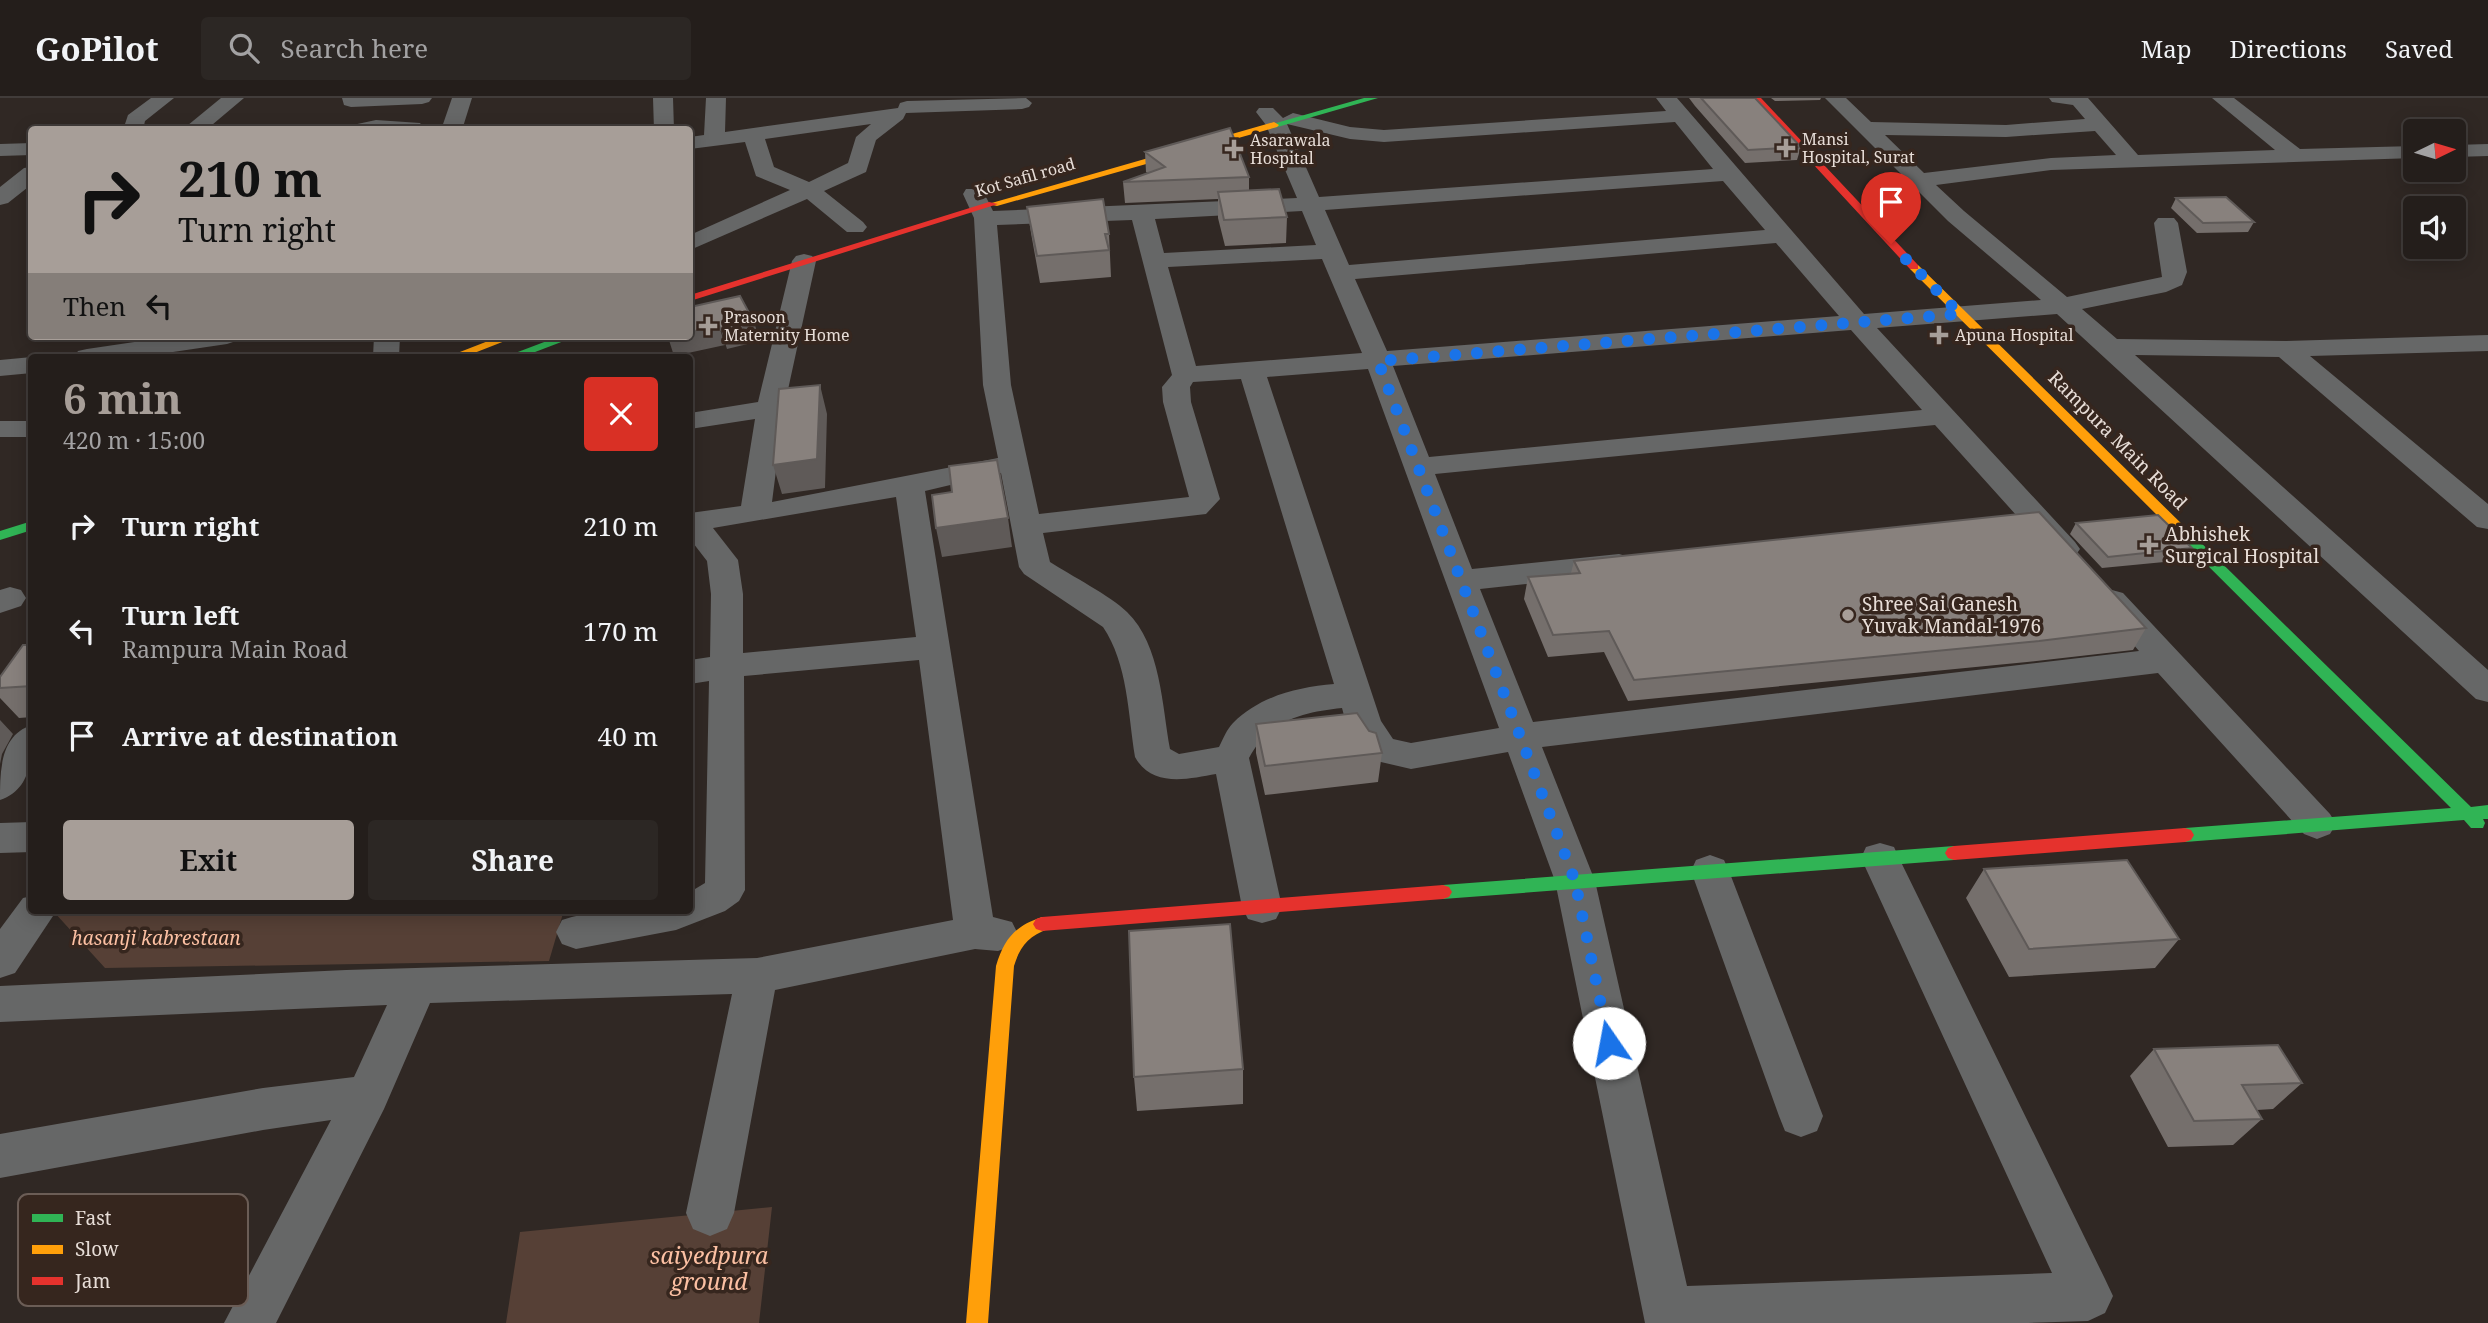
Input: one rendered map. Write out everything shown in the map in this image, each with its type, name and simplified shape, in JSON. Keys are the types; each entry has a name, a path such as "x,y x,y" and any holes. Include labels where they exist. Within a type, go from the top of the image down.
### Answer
{"street":[{"path":"135,126 138,117 164,98"},
{"path":"197,126 234,98"},
{"path":"352,98 351,101 355,102 422,98"},
{"path":"452,126 462,98"},
{"path":"663,98 664,126"},
{"path":"714,140 716,98"},
{"name":"Kot Safil road","path":"1279,118 1323,98"},
{"name":"Kot Safil road","path":"693,297 979,207 1279,118 1374,98"},
{"name":"Rampura Main Road","path":"1756,98 1960,314 2488,834"},
{"path":"1835,98 1956,216 2110,347 2488,691"},
{"path":"2075,98 2132,161"},
{"path":"2222,98 2295,156"},
{"path":"693,144 754,136 905,106 1022,103"},
{"path":"693,242 858,167 866,136 905,106"},
{"path":"1279,118 1384,136 1673,107 1727,174 1856,322 2317,824"},
{"path":"1279,118 1310,206 1378,361 1463,580 1575,881 1669,1317 2088,1296 1880,858"},
{"path":"1866,128 2006,131 2100,124"},
{"path":"754,136 764,171 809,190 855,227"},
{"path":"0,150 28,149"},
{"path":"2466,151 2488,150"},
{"path":"1920,180 2051,164 2403,152"},
{"path":"1231,758 1177,768 1153,757 1134,652 1123,628 1115,619 1035,567 997,385 979,207 1142,215 1310,206 1727,174"},
{"path":"0,198 28,176"},
{"name":"Kot Safil road","path":"921,209 979,207"},
{"path":"1142,215 1185,375"},
{"path":"1026,525 1195,507 1205,499 1177,402 1176,387 1185,375 2062,306 2166,285 2173,280 2175,272 2166,223"},
{"path":"1154,261 1335,262 1781,236"},
{"path":"755,514 770,408 804,261"},
{"path":"63,354 74,340"},
{"path":"100,354 146,343 181,340"},
{"path":"473,354 552,340"},
{"path":"2110,347 2286,349 2488,343"},
{"path":"2286,349 2488,520"},
{"path":"0,368 28,365"},
{"path":"1252,371 1354,694 1364,723 1381,750 1411,756 1520,737 2166,660"},
{"path":"693,421 770,408"},
{"path":"1418,467 1942,416"},
{"path":"0,429 28,429"},
{"path":"693,522 755,514 909,486 1013,462"},
{"path":"909,486 975,932"},
{"path":"1997,525 2038,521"},
{"path":"693,525 722,561 727,594 725,890 714,901 693,909"},
{"path":"0,536 28,526"},
{"path":"1463,580 1641,562"},
{"path":"693,672 934,647"},
{"path":"1262,907 1231,758 1244,733 1274,711 1305,699 1354,694"},
{"path":"0,786 28,744"},
{"path":"0,1004 757,976 975,932 1016,934 1026,928 1049,922 2488,812"},
{"path":"0,838 28,837"},
{"path":"1710,871 1801,1116"},
{"path":"0,961 34,914"},
{"path":"571,982 577,921 655,914"},
{"path":"977,1323 1005,966 1016,934"},
{"path":"710,1213 757,976"},
{"path":"249,1323 368,1095 415,987"},
{"path":"0,1156 264,1109 368,1095"}],"green space":[{"name":"hasanji kabrestaan","path":"56,914 563,914 549,961 105,968"},
{"name":"saiyedpura ground","path":"772,1207 759,1323 506,1323 520,1232"}],"building":[{"path":"1701,98 1755,98 1801,147 1748,150"},
{"path":"1230,128 1249,177 1123,182 1165,167 1145,152"},
{"path":"1279,189 1287,217 1224,220 1218,192"},
{"path":"2226,197 2254,222 2203,223 2176,198"},
{"path":"1103,199 1109,234 1105,234 1109,250 1037,256 1027,207"},
{"path":"740,296 754,322 721,330 719,326 693,331 693,306"},
{"path":"820,385 817,459 773,465 779,389"},
{"path":"997,460 1008,518 936,528 932,495 952,492 949,466"},
{"name":"Shree Sai Ganesh Yuvak Mandal-1976","path":"2039,512 2146,628 2039,641 1634,680 1609,631 1553,635 1528,577 1580,573 1574,561"},
{"path":"2158,515 2192,548 2108,557 2076,523"},
{"path":"23,645 28,645 28,686 0,688 0,677"},
{"path":"1357,713 1369,731 1376,733 1382,753 1265,766 1256,724"},
{"path":"2127,860 2179,939 2029,949 1984,869"},
{"path":"1230,924 1243,1069 1134,1077 1129,931"},
{"path":"2278,1045 2302,1083 2242,1085 2262,1119 2194,1121 2154,1049"}],"traffic: fast":[{"path":"1274,125 1374,98"},
{"path":"520,354 560,340"},
{"path":"0,536 28,526"},
{"path":"2185,535 2477,823"},
{"path":"2185,835 2488,812"},
{"path":"1443,892 1954,853"}],"traffic: slow":[{"path":"993,204 1274,125"},
{"path":"1914,267 2185,535"},
{"path":"461,354 501,340"},
{"path":"977,1323 1005,966 1010,951 1021,934 1042,924"}],"traffic: jam":[{"path":"1756,98 1914,267"},
{"path":"693,297 993,204"},
{"path":"1954,853 2185,835"},
{"path":"1042,924 1443,892"}],"place":[{"name":"Mansi Hospital, Surat","path":"1786,148"},
{"name":"Asarawala Hospital","path":"1234,149"},
{"name":"Prasoon Maternity Home","path":"708,326"},
{"name":"Apuna Hospital","path":"1939,335"},
{"name":"Abhishek Surgical Hospital","path":"2149,545"},
{"name":"Shree Sai Ganesh Yuvak Mandal-1976","path":"1848,615"}],"route":[{"path":"1609,1043 1575,881 1378,361 1960,314 1891,244"}]}
